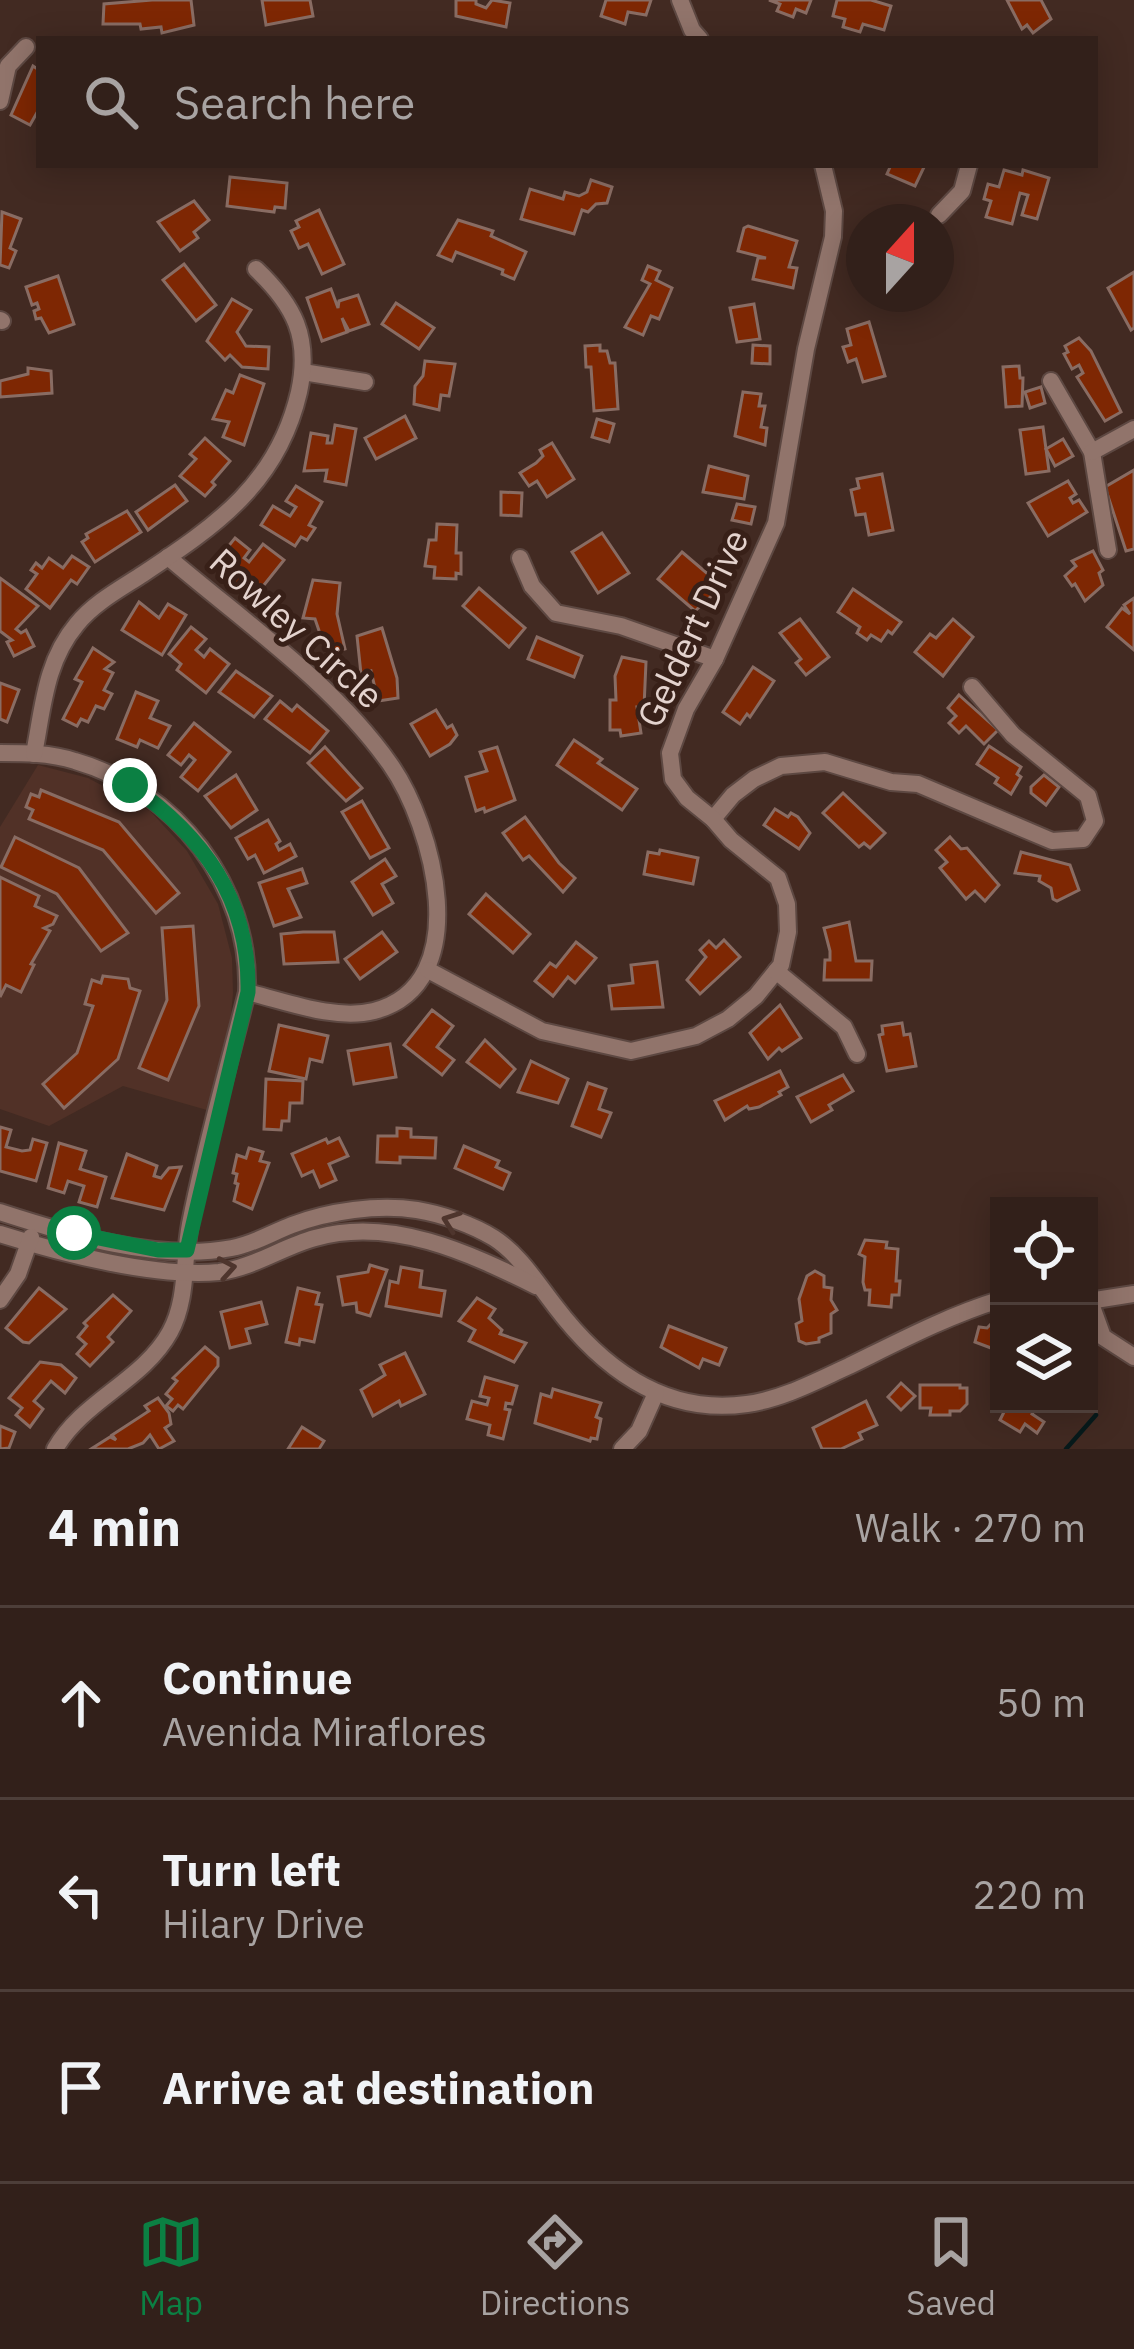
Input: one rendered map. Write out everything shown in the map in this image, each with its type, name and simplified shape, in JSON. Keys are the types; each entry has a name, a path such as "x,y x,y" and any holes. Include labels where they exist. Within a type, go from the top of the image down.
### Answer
{"street":[{"path":"680,0 689,36"},
{"path":"0,101 8,66 26,47"},
{"name":"Geldert Drive","path":"776,971 788,932 787,904 778,878 687,798 673,779 670,753 686,709 715,658 776,523 806,349 832,250 834,212 824,168"},
{"path":"950,204 962,191 968,168"},
{"path":"34,754 47,681 77,623 234,508 282,448 304,372 298,330 287,298 256,269"},
{"path":"304,372 365,382"},
{"path":"1051,381 1092,452 1108,550"},
{"path":"1092,452 1134,429"},
{"name":"Rowley Circle","path":"168,557 336,700 394,769 432,856 436,937 428,970"},
{"path":"520,558 532,586 556,613 621,626 715,658"},
{"path":"713,819 754,778 781,766 825,762 891,782 918,784 1052,842 1083,839 1094,821 1088,796 1013,735 972,687"},
{"path":"0,753 73,760 130,785 170,813 201,846 220,876 238,920 248,964 248,992 187,1250 178,1313 152,1360 92,1408 56,1449"},
{"path":"248,992 361,1013 395,1002 428,970 542,1031 631,1051 696,1036 728,1019 776,971 844,1027 856,1054"},
{"path":"0,1212 119,1243 226,1250 324,1215 415,1210 494,1238 604,1362 656,1394 714,1406 766,1400 804,1387 990,1303"},
{"path":"0,1300 22,1266 35,1223"},
{"path":"0,1234 100,1260 218,1272 316,1237 374,1229 452,1249 542,1289"},
{"path":"1098,1300 1134,1294"},
{"path":"1090,1305 1103,1336 1134,1357"},
{"path":"622,1449 639,1430 656,1394"}],"shaded area":[{"path":"38,765 88,778 150,811 187,851 218,904 232,958 233,993 230,1027 207,1110 123,1086 49,1126 0,1109 0,827"}],"building":[{"path":"191,0 194,25 162,33 161,27 103,24 104,4"},
{"path":"262,0 310,0 313,16 266,25"},
{"path":"456,0 476,0 486,8 492,0 510,3 506,27 456,16"},
{"path":"606,0 651,0 646,15 628,12 625,24 601,16"},
{"path":"769,0 811,0 806,13 796,9 793,17 777,11 780,4"},
{"path":"837,0 871,0 891,6 884,30 863,24 860,32 843,27 845,19 833,16"},
{"path":"1007,0 1041,0 1051,19 1033,33 1027,25 1022,29"},
{"path":"33,66 36,114 30,125 11,115"},
{"path":"890,168 924,168 915,186 887,174"},
{"path":"1004,170 1049,178 1037,219 1022,215 1028,195 1020,193 1012,224 986,217 991,201 984,199 988,184 999,187"},
{"path":"230,177 287,183 285,208 275,207 274,212 227,206"},
{"path":"591,180 612,187 607,203 582,210 574,234 521,219 530,189 563,199 565,192 579,196 587,192"},
{"path":"194,201 209,220 194,232 198,238 180,251 158,222"},
{"path":"319,210 344,264 322,274 308,244 299,248 291,231 299,227 296,221"},
{"path":"2,212 21,219 10,248 16,251 9,268 0,265"},
{"path":"458,220 493,231 491,236 526,252 514,279 456,252 452,261 438,255"},
{"path":"748,226 797,241 789,267 797,268 793,288 753,279 758,258 766,258 738,251"},
{"path":"184,264 216,305 196,321 163,280"},
{"path":"648,266 660,271 656,280 672,288 659,319 651,316 643,335 625,327 650,284 642,280"},
{"path":"1134,272 1134,328 1131,330 1108,288"},
{"path":"58,276 74,324 49,333 41,318 36,319 34,311 39,309 37,303 32,305 26,287"},
{"path":"331,289 338,308 339,301 358,295 369,324 349,331 342,318 347,332 322,341 307,298"},
{"path":"232,299 251,310 237,332 246,346 269,347 268,369 242,367 230,355 225,360 207,341"},
{"path":"396,303 434,328 419,349 382,324"},
{"path":"754,304 760,339 737,342 730,308"},
{"path":"869,322 885,376 863,382 856,359 848,362 843,347 851,345 847,329"},
{"path":"1079,338 1091,351 1121,412 1105,421 1077,377 1083,373 1079,365 1072,369 1064,354 1068,352 1065,346"},
{"path":"600,345 610,363 615,363 618,409 594,411 585,346"},
{"path":"753,345 770,346 770,364 752,363"},
{"path":"425,361 455,364 449,396 441,395 439,410 414,404"},
{"path":"1019,366 1022,406 1006,407 1003,367"},
{"path":"28,368 51,371 52,393 0,397 0,381 28,374"},
{"path":"240,375 264,384 244,445 223,437 229,422 213,419 226,390 233,393"},
{"path":"1041,387 1045,403 1030,408 1025,392"},
{"path":"743,392 761,394 765,445 735,436"},
{"path":"405,416 416,438 376,459 365,438"},
{"path":"597,419 614,424 609,442 592,437"},
{"path":"335,425 356,429 346,485 325,481 327,470 304,471 311,433 328,436 327,443 332,443"},
{"path":"1043,427 1049,471 1026,474 1020,430"},
{"path":"205,438 230,461 205,496 180,476 196,459 190,454"},
{"path":"1063,439 1073,456 1055,466 1046,449"},
{"path":"552,443 574,479 547,497 537,481 529,486 520,473 536,463 543,456 540,450"},
{"path":"709,466 748,476 744,499 703,492"},
{"path":"1134,470 1134,549 1126,551 1105,487"},
{"path":"882,474 893,530 869,535 865,514 856,515 851,490 859,488 857,479"},
{"path":"1068,481 1076,494 1070,498 1073,503 1079,500 1087,512 1048,536 1028,503"},
{"path":"175,485 187,501 148,530 136,512"},
{"path":"296,486 322,502 309,525 315,528 295,546 261,525 273,506 290,516 296,507 286,501"},
{"path":"501,492 522,493 521,516 501,515"},
{"path":"737,504 755,507 751,524 732,520"},
{"path":"127,511 141,532 95,562 82,542 86,534"},
{"path":"437,524 457,525 461,574 456,573 456,579 434,578 435,567 425,566"},
{"path":"602,533 629,573 598,593 572,552"},
{"path":"235,538 250,550 244,558 249,562 263,544 284,560 252,600 231,584 243,570 238,567 230,577 214,564"},
{"path":"1093,551 1103,570 1099,573 1103,585 1085,601 1065,576 1076,566 1072,561"},
{"path":"682,552 722,586 695,611 658,579"},
{"path":"72,556 89,567 77,584 71,580 50,608 26,589 37,574 31,570 36,563 42,568 49,558 63,568"},
{"path":"0,578 38,606 16,629 26,630 34,646 14,656 7,642 12,640 0,631"},
{"path":"313,580 340,583 337,614 345,649 327,654 315,619 303,618"},
{"path":"479,588 525,628 509,647 463,606"},
{"path":"853,589 901,622 892,634 888,631 881,641 871,635 867,640 857,633 860,627 838,612"},
{"path":"1134,598 1134,650 1107,627 1122,608 1130,614 1124,605"},
{"path":"139,602 159,618 168,604 186,615 162,655 122,630"},
{"path":"800,619 829,657 806,675 796,663 801,659 780,633"},
{"path":"953,619 973,637 943,676 915,652 930,634 936,638"},
{"path":"191,627 206,639 196,650 204,657 210,649 229,664 206,693 177,670 181,664 169,654"},
{"path":"382,628 398,698 378,701 371,671 361,674 357,636"},
{"path":"537,637 582,656 574,677 528,659"},
{"path":"93,648 114,662 105,669 113,673 104,690 112,694 104,709 96,706 88,722 81,719 77,726 63,719 82,682 75,679"},
{"path":"622,657 646,662 644,707 637,707 641,733 621,736 620,730 610,730 610,700 616,700 615,676"},
{"path":"753,667 774,681 740,724 723,712"},
{"path":"236,671 272,696 254,717 219,692"},
{"path":"0,683 19,690 7,722 0,719"},
{"path":"136,692 158,701 150,718 170,726 158,748 140,740 137,747 117,739"},
{"path":"959,695 998,730 984,744 966,726 959,733 949,723 956,716 948,708"},
{"path":"280,701 292,711 297,705 328,731 310,753 265,719"},
{"path":"436,710 457,735 430,756 411,724"},
{"path":"194,723 230,752 198,791 181,777 195,760 189,755 181,765 168,755"},
{"path":"574,740 637,789 622,810 557,765"},
{"path":"989,746 1021,767 1011,794 977,764"},
{"path":"325,747 362,788 346,801 308,763"},
{"path":"497,747 515,800 476,811 466,777 487,771 480,752"},
{"path":"236,775 257,810 231,828 205,796"},
{"path":"1044,775 1059,787 1046,805 1031,793"},
{"path":"41,790 119,822 179,893 156,913 103,850 29,819 33,810 26,807 31,794 39,797"},
{"path":"843,793 885,833 870,848 864,843 859,847 823,813"},
{"path":"362,801 389,848 370,858 342,812"},
{"path":"775,809 798,817 810,833 799,849 764,825"},
{"path":"525,817 575,878 563,892 529,856 523,860 503,833"},
{"path":"268,820 280,841 276,844 279,850 290,844 296,856 264,873 255,855 248,859 236,838"},
{"path":"15,837 79,868 128,933 101,951 57,894 1,867"},
{"path":"950,837 961,849 967,848 999,885 985,901 975,891 966,899 940,868 947,862 936,850"},
{"path":"660,850 698,858 693,884 644,874 648,852 659,854"},
{"path":"1021,852 1070,865 1079,890 1053,899 1051,888 1039,881 1040,876 1015,873"},
{"path":"385,859 396,876 382,884 393,903 373,915 352,882"},
{"path":"302,869 307,883 288,889 301,917 274,926 259,883"},
{"path":"0,877 39,896 35,906 57,916 44,928 50,931 21,992 6,985 0,997"},
{"path":"486,894 530,934 513,953 469,914"},
{"path":"849,922 856,961 872,961 871,980 824,980 830,951 824,928"},
{"path":"193,926 199,1006 168,1080 139,1068 167,1000 162,928"},
{"path":"334,932 338,962 284,964 281,934"},
{"path":"382,932 397,952 360,979 345,959"},
{"path":"724,940 740,957 700,994 687,980 706,957 700,950 709,941 716,948"},
{"path":"576,942 596,958 575,983 568,977 553,996 535,981 550,963 556,967"},
{"path":"657,962 663,1007 612,1009 609,986 633,983 631,965"},
{"path":"103,976 128,979 130,988 140,991 118,1059 64,1108 43,1084 77,1053 93,1006 85,1004 92,980 101,983"},
{"path":"780,1005 801,1038 768,1059 750,1033"},
{"path":"432,1010 453,1026 437,1047 454,1060 442,1075 404,1045"},
{"path":"902,1023 904,1035 910,1034 916,1066 887,1071 879,1035 882,1026"},
{"path":"279,1025 328,1036 322,1062 310,1059 306,1079 269,1071"},
{"path":"485,1040 515,1069 500,1087 467,1062"},
{"path":"390,1044 396,1077 354,1084 348,1051"},
{"path":"531,1061 568,1079 558,1103 518,1092"},
{"path":"780,1071 788,1087 781,1095 759,1107 747,1106 725,1120 715,1101"},
{"path":"843,1075 853,1091 811,1122 797,1097"},
{"path":"266,1079 303,1081 302,1103 290,1103 289,1121 282,1121 281,1130 264,1129"},
{"path":"588,1083 606,1089 599,1109 611,1113 601,1137 572,1126"},
{"path":"0,1127 11,1130 6,1147 22,1151 30,1150 33,1139 47,1143 36,1181 0,1171"},
{"path":"397,1128 411,1129 411,1137 436,1138 435,1158 377,1162 378,1136 397,1136"},
{"path":"339,1138 348,1156 329,1164 336,1180 320,1187 313,1171 302,1176 292,1154"},
{"path":"59,1143 86,1151 80,1169 106,1177 97,1207 79,1202 84,1186 68,1181 64,1193 48,1188"},
{"path":"464,1146 499,1161 496,1167 510,1173 503,1189 455,1168"},
{"path":"249,1148 263,1152 260,1161 269,1163 252,1209 234,1201 237,1155 246,1158"},
{"path":"127,1154 157,1166 154,1176 161,1178 169,1168 181,1167 164,1210 112,1198"},
{"path":"865,1240 887,1242 886,1248 898,1249 899,1295 892,1295 891,1307 869,1305 870,1290 865,1290 863,1282 865,1257 859,1254"},
{"path":"370,1265 387,1270 370,1316 357,1312 356,1303 343,1305 338,1277 368,1272"},
{"path":"401,1267 422,1271 420,1287 445,1291 441,1316 386,1306 390,1281 398,1283"},
{"path":"815,1271 824,1276 824,1287 832,1288 831,1300 837,1310 831,1314 831,1333 806,1344 799,1341 796,1324 802,1321 799,1299 807,1276"},
{"path":"39,1288 66,1309 29,1343 23,1342 6,1328"},
{"path":"298,1288 319,1293 316,1304 322,1305 314,1342 300,1339 299,1345 286,1342"},
{"path":"113,1295 131,1311 108,1337 113,1342 90,1366 77,1354 86,1344 78,1337 87,1326 84,1323"},
{"path":"477,1298 495,1309 489,1318 502,1330 500,1334 526,1343 514,1362 469,1341 475,1330 459,1321"},
{"path":"261,1302 267,1324 246,1329 250,1343 230,1348 221,1312"},
{"path":"990,1325 990,1348 975,1342 979,1327"},
{"path":"669,1326 726,1348 719,1365 703,1359 699,1368 661,1347"},
{"path":"205,1347 218,1358 218,1366 183,1409 178,1405 173,1411 166,1406 172,1399 166,1394 177,1381 173,1378"},
{"path":"405,1353 425,1394 401,1406 399,1401 373,1416 361,1390 385,1375 380,1365"},
{"path":"40,1362 61,1365 76,1378 65,1393 51,1381 34,1401 43,1409 30,1427 16,1415 22,1408 9,1398"},
{"path":"485,1377 517,1386 512,1404 506,1403 505,1409 510,1410 503,1439 488,1435 490,1425 467,1419 472,1401 487,1405 489,1398 480,1396"},
{"path":"901,1383 915,1396 901,1410 888,1397"},
{"path":"920,1385 960,1385 967,1388 967,1404 950,1415 930,1415 931,1408 920,1408"},
{"path":"553,1389 601,1403 597,1439 590,1441 535,1423 541,1394 551,1397"},
{"path":"158,1398 169,1413 171,1424 165,1428 174,1441 159,1449 150,1435 128,1449 91,1449 110,1437 116,1440 112,1435 149,1411 145,1406"},
{"path":"866,1401 877,1425 841,1449 822,1449 813,1428"},
{"path":"1004,1413 1033,1413 1044,1422 1037,1433 1025,1424 1020,1432 1000,1420"},
{"path":"0,1426 15,1432 9,1448 0,1449"},
{"path":"302,1427 324,1441 319,1449 288,1449"}],"waterway":[{"path":"1066,1449 1096,1415"}],"route":[{"path":"74,1233 158,1250 187,1250 248,992 243,937 220,876 201,846 170,813 130,785"}]}
